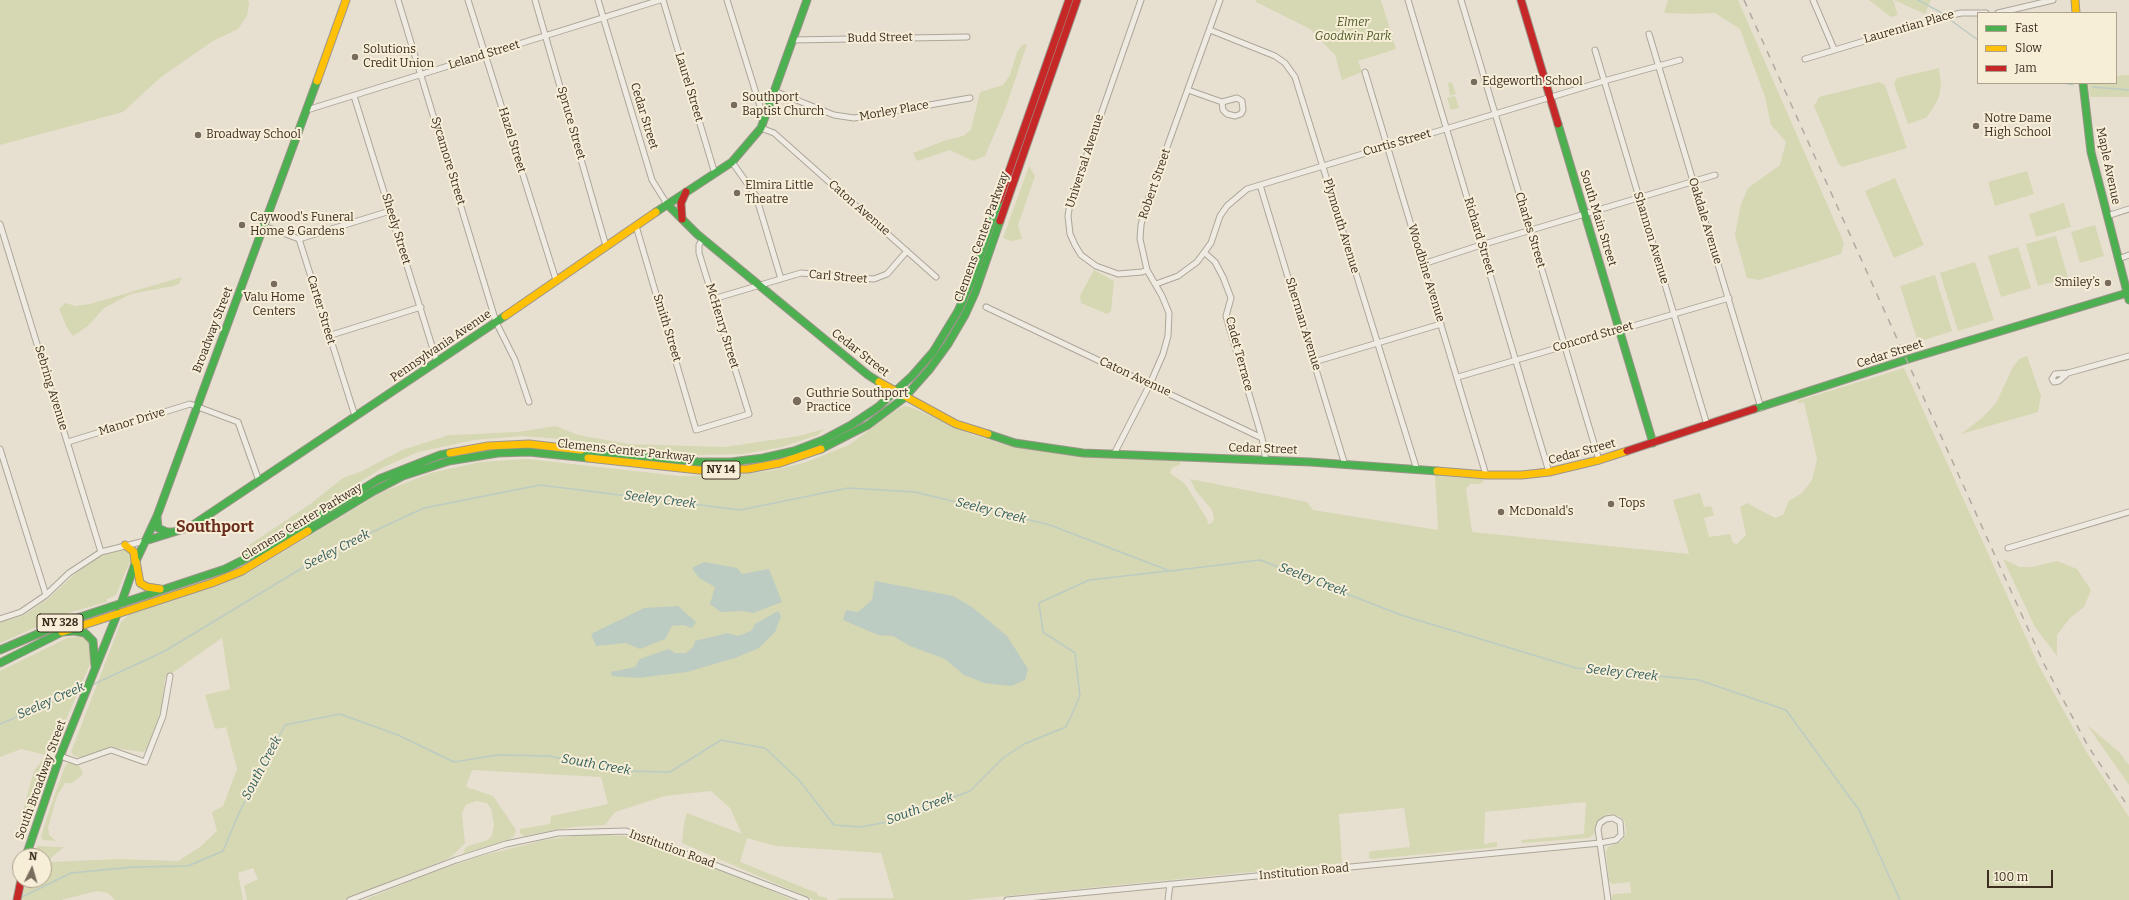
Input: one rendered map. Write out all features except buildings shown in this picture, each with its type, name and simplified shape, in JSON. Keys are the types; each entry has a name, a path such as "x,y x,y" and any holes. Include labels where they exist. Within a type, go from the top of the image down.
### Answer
{"main road":[{"name":"Broadway Street","path":"95,666 118,612 135,564 157,516 196,406 307,110 346,0"},
{"name":"Pennsylvania Avenue","path":"145,541 190,527 437,362 667,204 732,162 749,144 760,128 807,0"},
{"name":"Clemens Center Parkway","path":"122,601 210,575 240,562 379,479 440,455 488,446 529,444 699,462 747,460 794,451 823,440 899,395 933,352 948,329 965,297 1069,0"},
{"name":"Clemens Center Parkway","path":"118,612 212,583 242,570 374,491 403,476 444,462 480,455 529,452 699,470 748,469 795,459 825,448 868,424 945,348 965,315 975,293 1077,0"},
{"name":"South Main Street","path":"1520,0 1653,443"},
{"path":"2075,0 2076,12"},
{"name":"Maple Avenue","path":"2083,84 2091,152 2128,296"},
{"path":"682,219 681,203 686,192"},
{"name":"Cedar Street","path":"667,204 703,238 759,286 868,375 899,395 956,424 1015,443 1083,453 1345,465 1486,475 1522,475 1549,472 1599,460 1905,360 2128,296"},
{"path":"157,516 157,525 162,530 177,532"},
{"path":"125,545 134,552 135,564 140,583 147,587 164,589"},
{"name":"NY 328","path":"0,649 53,626 122,601"},
{"name":"NY 328","path":"0,663 62,632 118,612"},
{"path":"62,632 80,632 90,637 95,646 95,666"},
{"name":"South Broadway Street","path":"28,848 60,756 95,666"},
{"path":"17,900 19,888"}],"street":[{"name":"Sycamore Street","path":"398,0 422,74 496,322 515,360 529,402"},
{"name":"Hazel Street","path":"468,0 556,280"},
{"name":"Spruce Street","path":"534,0 606,246"},
{"name":"Cedar Street","path":"598,0 652,180 667,204"},
{"name":"Leland Street","path":"307,110 662,0"},
{"name":"Laurel Street","path":"662,0 715,174"},
{"path":"727,0 764,119"},
{"name":"Universal Avenue","path":"1141,0 1073,195 1068,216 1070,234 1075,245 1082,255 1096,266 1118,274 1142,272 1147,270"},
{"name":"Robert Street","path":"1114,454 1150,384 1163,354 1168,336 1169,313 1156,284 1147,270 1140,239 1141,225 1145,208 1220,0"},
{"name":"Richard Street","path":"1408,0 1549,472"},
{"name":"Charles Street","path":"1461,0 1599,460"},
{"path":"1813,0 1834,49"},
{"path":"2002,12 2053,0"},
{"name":"Laurentian Place","path":"1805,59 1960,12 1977,13"},
{"name":"Plymouth Avenue","path":"1210,30 1275,56 1288,68 1300,89 1417,470"},
{"name":"Oakdale Avenue","path":"1649,34 1761,408"},
{"name":"Budd Street","path":"792,40 967,37"},
{"name":"Shannon Avenue","path":"1595,50 1707,425"},
{"name":"Curtis Street","path":"1156,284 1172,280 1185,272 1205,253 1214,236 1220,216 1227,206 1247,189 1496,113 1680,60"},
{"name":"Woodbine Avenue","path":"1365,72 1458,377 1486,475"},
{"path":"1188,90 1222,102 1237,98 1242,101 1244,106 1243,110 1241,114 1235,116 1227,114 1223,110 1222,102"},
{"name":"Morley Place","path":"774,91 834,115 854,118 970,98"},
{"name":"Sheely Street","path":"354,96 437,362"},
{"name":"Caton Avenue","path":"760,128 774,133 936,278"},
{"path":"732,162 756,196 781,279"},
{"path":"1423,264 1481,244 1715,175"},
{"name":"Sherman Avenue","path":"1260,184 1345,465"},
{"path":"2107,216 2129,209"},
{"path":"264,226 300,239 390,211"},
{"name":"Sebring Avenue","path":"0,224 101,552"},
{"name":"Smith Street","path":"636,226 696,430 749,414"},
{"name":"McHenry Street","path":"703,238 699,245 699,253 749,414"},
{"name":"Carter Street","path":"300,239 328,336 355,416"},
{"name":"Carl Street","path":"713,299 801,273 874,279 887,274 907,251"},
{"name":"Cadet Terrace","path":"1205,253 1215,262 1224,277 1231,298 1226,316 1262,438"},
{"path":"2118,259 2129,255"},
{"name":"Concord Street","path":"1458,377 1729,298"},
{"path":"328,336 421,307"},
{"name":"Caton Avenue","path":"986,307 1262,438"},
{"path":"1314,362 1377,342 1442,324"},
{"path":"2068,373 2129,356"},
{"name":"Manor Drive","path":"68,442 190,404 196,406"},
{"path":"196,406 238,422 259,481"},
{"path":"1262,438 1266,461"},
{"path":"0,449 46,595"},
{"path":"2008,548 2129,512"},
{"name":"Pennsylvania Avenue","path":"0,619 20,612 46,595 69,573 101,552 145,541"},
{"path":"60,756 77,762 111,750 145,762 163,716 170,676"},
{"name":"Institution Road","path":"1007,900 1600,843 1616,840 1621,835 1620,822 1613,818 1606,819 1600,823 1598,829 1600,843 1608,900"},
{"name":"Institution Road","path":"350,900 456,860 506,844 558,833 626,831 806,900"},
{"path":"1168,900 1170,884"}],"green space":[{"path":"0,0 248,0 249,3 247,16 238,29 213,41 161,77 123,112 0,145"},
{"name":"Elmer Goodwin Park","path":"1256,0 1381,0 1396,49 1358,61 1362,72 1342,80 1335,55 1310,29 1256,2"},
{"path":"1668,0 1738,0 1844,243 1841,254 1759,280 1747,278 1735,235 1741,204 1748,188 1780,165 1786,142 1771,125 1765,97 1740,29 1715,13 1664,13"},
{"path":"1869,0 1893,0 1898,15 1891,17"},
{"path":"1894,0 1931,0 1925,14"},
{"path":"1027,44 1006,107 985,156 973,161 950,150 917,161 913,153 946,140 963,136 971,130 980,92 1003,85 1010,75 1017,52 1022,45"},
{"path":"1939,68 1941,85 1939,97 1933,108 1926,118 1908,124 1894,84 1897,78"},
{"path":"2129,75 2129,97 2090,97 2088,84 2117,84 2117,76"},
{"path":"1452,82 1456,94 1450,96 1448,83"},
{"path":"1879,82 1885,85 1907,148 1842,167 1838,163 1814,106 1819,97"},
{"path":"1455,96 1459,108 1451,110 1447,98"},
{"path":"1029,166 1035,176 1018,225 1022,239 1011,241 1003,238"},
{"path":"2027,171 2034,194 1995,206 1988,182"},
{"path":"1895,178 1924,245 1894,258 1865,191"},
{"path":"2064,203 2071,227 2036,237 2029,214"},
{"path":"2095,225 2104,256 2080,263 2071,232"},
{"path":"2056,236 2068,278 2038,286 2026,244"},
{"path":"2018,247 2031,288 2001,297 1988,256"},
{"path":"1975,262 1994,320 1958,331 1940,273"},
{"path":"1094,270 1114,281 1111,311 1107,314 1081,303 1080,296"},
{"path":"1935,275 1952,331 1918,342 1900,286"},
{"path":"182,277 179,284 131,294 104,308 88,326 73,336 67,328 59,309 65,303 76,306 90,304"},
{"path":"2027,356 2041,396 2038,412 1961,434 1983,417 1996,403 2013,367 2019,359"},
{"path":"1904,368 2039,666 2087,753 2129,817 2129,900 1611,900 1613,894 1631,893 1630,882 1612,884 1609,881 1606,852 1608,847 1622,841 1626,834 1625,822 1619,816 1608,814 1598,820 1594,834 1589,838 1522,843 1521,840 1584,834 1586,802 1485,812 1484,844 1497,842 1497,847 1372,859 1369,858 1369,853 1371,851 1410,847 1404,808 1339,814 1342,863 966,900 836,900 840,898 894,898 881,853 776,846 747,838 740,862 817,893 818,896 828,898 827,900 814,900 682,843 684,823 687,813 742,834 730,808 711,791 665,796 615,812 605,825 572,827 524,836 520,833 520,829 550,824 551,816 608,804 601,777 472,770 466,787 493,796 516,830 514,836 509,840 463,854 465,848 488,840 492,835 494,824 491,809 487,803 476,801 466,805 462,813 465,843 453,855 447,859 344,900 247,900 244,886 258,879 253,868 238,873 243,900 115,900 108,893 97,891 61,900 22,900 24,888 52,888 52,862 118,859 178,861 200,847 217,831 212,812 223,806 237,769 226,727 215,729 205,695 230,689 222,638 165,678 162,706 149,748 143,752 115,748 105,749 93,756 83,758 74,756 71,752 121,622 130,614 218,586 250,572 382,492 431,473 480,462 527,459 679,476 729,475 770,471 807,462 849,445 896,410 904,406 911,407 973,435 1006,445 1090,457 1179,461 1181,464 1172,468 1170,473 1185,484 1207,519 1208,524 1212,523 1214,518 1212,510 1196,491 1190,479 1307,502 1313,510 1438,530 1435,476 1482,479 1484,481 1481,484 1470,484 1466,489 1472,532 1689,554 1673,500 1700,493 1704,507 1711,506 1714,515 1704,518 1709,537 1730,534 1733,543 1737,544 1746,535 1740,507 1747,503 1775,518 1783,515 1789,501 1802,493 1812,480 1817,459 1804,402 1798,403 1797,401"},
{"path":"556,426 578,435 629,444 724,447 799,436 824,429 818,435 782,447 744,454 697,455 561,439 522,436 474,440 418,452 384,467 252,548 240,551 309,505 343,478 360,472 402,450 449,435 518,432"},
{"path":"123,548 131,554 131,559 116,595 107,599 107,602 68,613 0,643 0,622 24,615 48,599 76,573 99,556"},
{"path":"2003,559 2020,567 2032,567 2057,561 2077,569 2091,590 2084,607 2070,618 2057,635 2057,656 2035,627"},
{"path":"80,636 89,640 93,651 89,667 49,759 25,836 16,836 34,771 46,755 21,749 0,757 0,671 67,638"},
{"path":"2087,725 2119,752 2129,765 2129,785"},
{"path":"69,762 79,766 83,772 82,775 72,783 65,783 57,796 48,828 49,835 56,841 43,840 41,836 50,808 65,766"},
{"path":"589,834 626,836 672,848 793,900 364,900 423,876 477,857 544,840"},
{"path":"37,846 64,847 52,857 52,848 36,848"}],"shaded area":[{"path":"704,562 737,568 742,574 769,569 782,602 753,613 742,611 721,612 710,604 715,587 699,578 692,568"},
{"path":"875,581 953,596 972,607 1007,636 1028,669 1025,680 1011,686 984,683 964,675 945,659 910,646 893,636 878,635 843,620 846,610 858,612 872,600"},
{"path":"678,606 696,622 692,628 683,625 672,626 665,639 640,649 626,643 596,646 591,634 644,608"},
{"path":"778,611 781,616 775,632 759,648 735,658 687,672 638,678 612,676 611,672 635,667 640,659 668,649 675,653 686,653 693,647 695,641 728,633 738,636 751,631 755,624"}],"waterway":[{"path":"1918,0 1942,13"},
{"path":"1949,19 1977,39"},
{"path":"2068,84 2073,85"},
{"path":"2093,87 2129,90"},
{"name":"Seeley Creek","path":"92,685 165,651 327,553 424,508 540,485 740,510 848,488 915,492 1050,525 1170,571 1260,560 1401,615 1576,668 1699,680 1786,710 1859,810 1900,900"},
{"name":"South Creek","path":"20,898 71,873 134,867 188,866 223,851 240,811 285,725 340,714 398,735 454,762 497,755 549,756 619,771 670,772 721,740 765,748 799,780 834,825 861,827 892,821 970,791 1003,758 1024,744 1066,727 1080,696 1075,653 1043,632 1039,603 1089,580 1168,571"},
{"name":"Seeley Creek","path":"0,724 84,688"}],"railway":[{"path":"1744,0 2044,664 2088,746 2129,808"}],"traffic: fast":[{"path":"656,212 732,162 761,128 807,0"},
{"path":"122,601 136,561 157,516 317,81"},
{"path":"2083,84 2091,152 2129,300"},
{"path":"1558,124 1653,443"},
{"path":"581,450 699,462 731,462 763,458 794,451 823,440 851,425 878,407 912,376 933,352 958,311 971,282 999,200"},
{"path":"667,204 697,234 868,375 879,382"},
{"path":"821,449 868,425 904,398 929,370 948,344 965,315 975,293 1000,221"},
{"path":"1754,409 1905,360 2127,293"},
{"path":"145,541 190,527 505,316"},
{"path":"988,434 1015,443 1083,453 1310,462 1437,471"},
{"path":"308,531 374,491 403,476 449,461 498,453 529,452 588,458"},
{"path":"0,650 68,621 225,569 261,551 379,479 440,455 450,453"},
{"path":"157,517 158,528 167,532 173,532"},
{"path":"29,848 60,756 118,612"},
{"path":"0,663 62,632 75,631 85,633 93,641 95,666"}],"traffic: slow":[{"path":"317,81 346,0"},
{"path":"2075,0 2076,12"},
{"path":"505,316 656,212"},
{"path":"879,382 956,424 988,434"},
{"path":"450,453 488,446 529,444 581,450"},
{"path":"588,458 699,470 748,469 780,463 821,449"},
{"path":"1437,471 1486,475 1522,475 1549,472 1599,460 1627,451"},
{"path":"62,632 212,583 242,571 308,531"},
{"path":"125,545 134,552 135,562"},
{"path":"136,561 140,583 147,587 160,589"}],"traffic: jam":[{"path":"999,200 1069,0"},
{"path":"1000,221 1077,0"},
{"path":"1521,0 1558,124"},
{"path":"682,219 681,203 686,192"},
{"path":"1627,451 1754,409"},
{"path":"17,900 19,888"}],"place":[{"name":"Solutions Credit Union","path":"355,57"},
{"name":"Edgeworth School","path":"1474,82"},
{"name":"Southport Baptist Church","path":"734,105"},
{"name":"Notre Dame High School","path":"1976,126"},
{"name":"Broadway School","path":"198,135"},
{"name":"Elmira Little Theatre","path":"737,193"},
{"name":"Caywood's Funeral Home & Gardens","path":"242,225"},
{"name":"Smiley’s","path":"2108,283"},
{"name":"Valu Home Centers","path":"274,284"},
{"name":"Guthrie Southport Practice","path":"797,401"},
{"name":"Tops","path":"1611,504"},
{"name":"McDonald's","path":"1501,512"}],"district":[{"name":"Southport","path":"215,528"}]}
